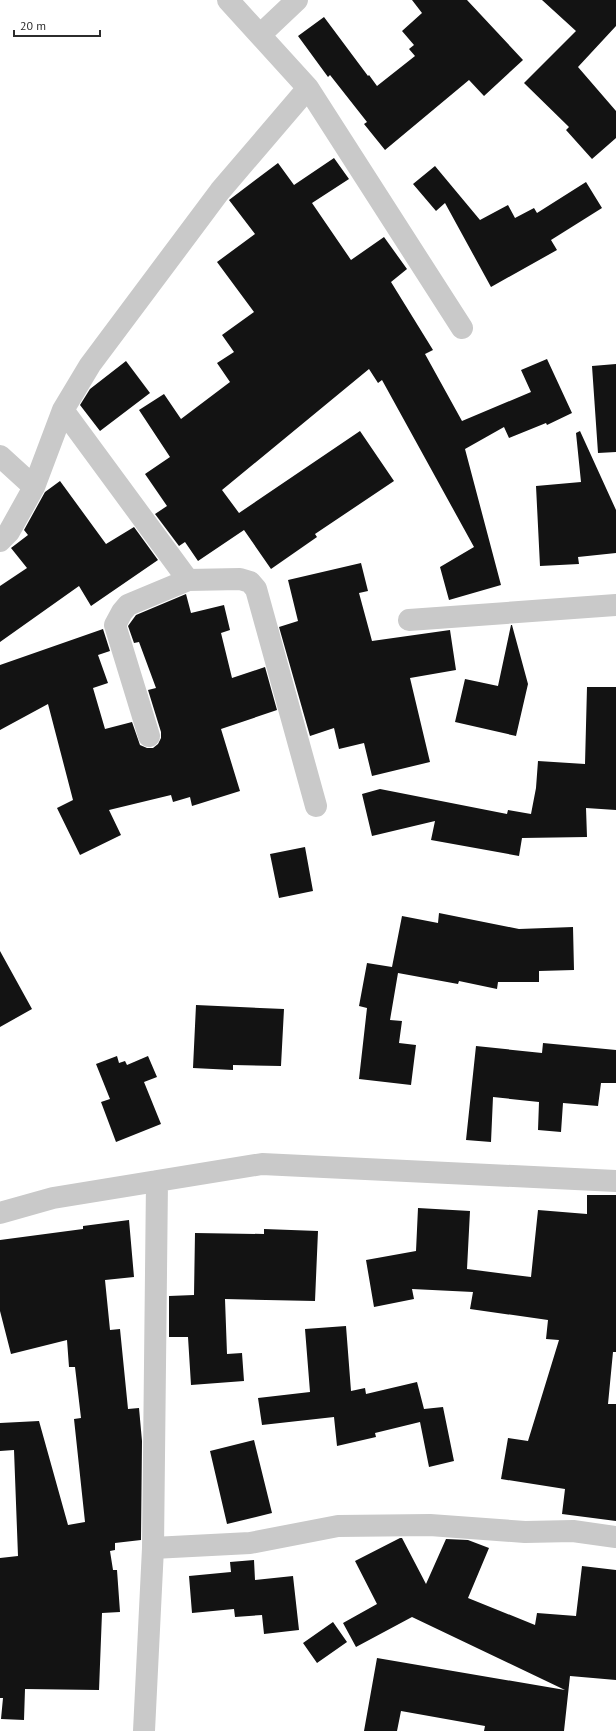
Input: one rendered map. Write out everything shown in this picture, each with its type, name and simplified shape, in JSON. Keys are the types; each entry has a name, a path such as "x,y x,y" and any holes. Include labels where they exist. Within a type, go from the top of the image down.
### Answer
{"street":[{"path":"228,0 308,88 462,328"},
{"path":"260,35 297,0"},
{"path":"0,541 9,532 34,487 63,410 90,365 220,191 308,88"},
{"path":"63,410 188,580"},
{"path":"0,456 34,487"},
{"path":"149,736 115,625 122,612 128,605 188,580 240,579 250,582 256,589 316,806"},
{"path":"409,620 616,605"},
{"path":"0,1213 53,1198 262,1164 616,1181"},
{"path":"144,1731 153,1548 157,1181"},
{"path":"153,1548 250,1543 338,1526 430,1525 525,1532 573,1531 616,1537"}],"building":[{"path":"412,0 467,0 523,60 484,96 469,80 385,150 364,124 367,122 330,75 328,77 298,36 324,17 377,86 415,56 409,49 414,45 402,31 422,13"},
{"path":"542,0 616,0 616,26 578,67 616,111 616,138 592,159 566,130 569,127 524,83 576,31"},
{"path":"334,158 349,179 312,203 351,260 384,237 407,269 391,282 433,350 425,354 462,421 531,392 521,370 547,359 572,413 547,425 546,423 509,438 504,427 465,449 501,585 449,600 440,567 474,547 382,380 378,383 369,369 222,490 239,513 360,431 394,481 315,534 317,537 271,569 244,530 198,561 185,542 179,546 155,514 167,506 145,474 170,457 139,410 164,394 181,419 230,382 217,363 234,352 222,335 254,312 217,262 255,234 229,200 278,163 294,185"},
{"path":"435,166 480,220 508,205 515,218 534,208 537,213 586,182 602,208 551,240 557,250 491,287 445,203 436,211 413,184"},
{"path":"126,361 150,393 100,431 80,405 90,389"},
{"path":"616,364 616,452 598,453 592,366"},
{"path":"580,431 616,510 616,553 578,557 579,564 540,566 536,486 581,482 576,433"},
{"path":"60,481 106,544 134,527 158,560 91,606 79,586 0,642 0,586 27,568 11,548 28,535 24,530 45,492"},
{"path":"361,563 368,591 359,593 372,641 450,630 456,670 410,678 430,762 372,776 364,743 339,749 334,728 310,736 279,627 298,621 288,580"},
{"path":"186,594 191,613 224,605 230,630 221,633 232,678 265,667 277,710 221,729 240,791 192,806 190,797 173,802 171,795 109,810 121,835 80,855 57,808 73,800 48,704 0,730 0,665 103,629 110,651 98,655 108,683 93,688 105,729 132,722 140,745 147,748 153,748 158,744 161,738 161,732 148,690 156,688 139,642 134,643 128,626 136,615"},
{"path":"511,625 528,684 516,736 455,722 465,679 498,686"},
{"path":"587,687 616,687 616,810 586,808 587,837 522,838 519,856 431,840 435,821 372,836 362,794 380,789 507,814 508,810 531,814 536,788 538,761 585,764"},
{"path":"305,847 313,891 279,898 270,854"},
{"path":"439,913 519,929 573,927 574,970 539,971 539,982 498,982 497,989 459,981 458,984 398,973 390,1020 402,1021 399,1043 416,1045 411,1085 359,1079 367,1008 359,1006 367,963 392,967 402,916 438,923"},
{"path":"0,951 32,1009 0,1027"},
{"path":"196,1005 284,1009 281,1066 233,1065 233,1070 193,1068"},
{"path":"543,1043 616,1050 616,1083 601,1083 598,1106 563,1103 561,1132 538,1130 539,1102 493,1097 491,1142 466,1140 476,1046 542,1053"},
{"path":"117,1056 119,1063 125,1061 127,1065 148,1056 157,1077 144,1082 161,1124 116,1142 101,1102 110,1099 96,1064"},
{"path":"587,1195 616,1195 616,1352 613,1352 608,1404 616,1404 616,1521 562,1514 565,1489 501,1479 508,1438 528,1441 559,1340 546,1339 548,1320 470,1309 473,1292 412,1289 414,1299 374,1307 366,1260 416,1251 418,1208 470,1211 467,1269 531,1277 538,1210 587,1214"},
{"path":"129,1220 134,1277 105,1280 110,1330 120,1329 128,1409 139,1408 142,1441 141,1540 115,1543 115,1550 110,1551 113,1570 117,1570 120,1612 102,1613 99,1690 25,1689 24,1720 1,1719 3,1698 0,1698 0,1558 18,1556 14,1450 0,1451 0,1423 39,1421 68,1525 85,1522 74,1419 81,1418 75,1367 69,1367 67,1340 11,1354 0,1311 0,1240 83,1229 83,1226"},
{"path":"264,1229 318,1231 315,1301 225,1299 227,1354 242,1353 244,1381 191,1385 188,1337 169,1337 169,1296 194,1295 195,1233 264,1234"},
{"path":"346,1326 351,1391 365,1388 366,1394 417,1382 424,1409 443,1407 454,1461 429,1467 420,1422 375,1433 376,1437 337,1446 334,1417 262,1425 258,1398 310,1392 305,1329"},
{"path":"254,1440 272,1513 227,1524 210,1451"},
{"path":"402,1538 426,1584 446,1539 468,1540 489,1548 468,1598 535,1625 537,1613 576,1616 582,1566 616,1570 616,1680 570,1676 564,1731 484,1731 485,1726 401,1711 397,1731 364,1731 377,1658 565,1690 412,1617 356,1647 343,1623 377,1604 355,1561"},
{"path":"254,1560 255,1580 293,1576 299,1630 264,1634 262,1615 235,1617 234,1609 192,1613 189,1576 231,1572 230,1562"},
{"path":"333,1622 347,1642 317,1663 303,1643"}]}
